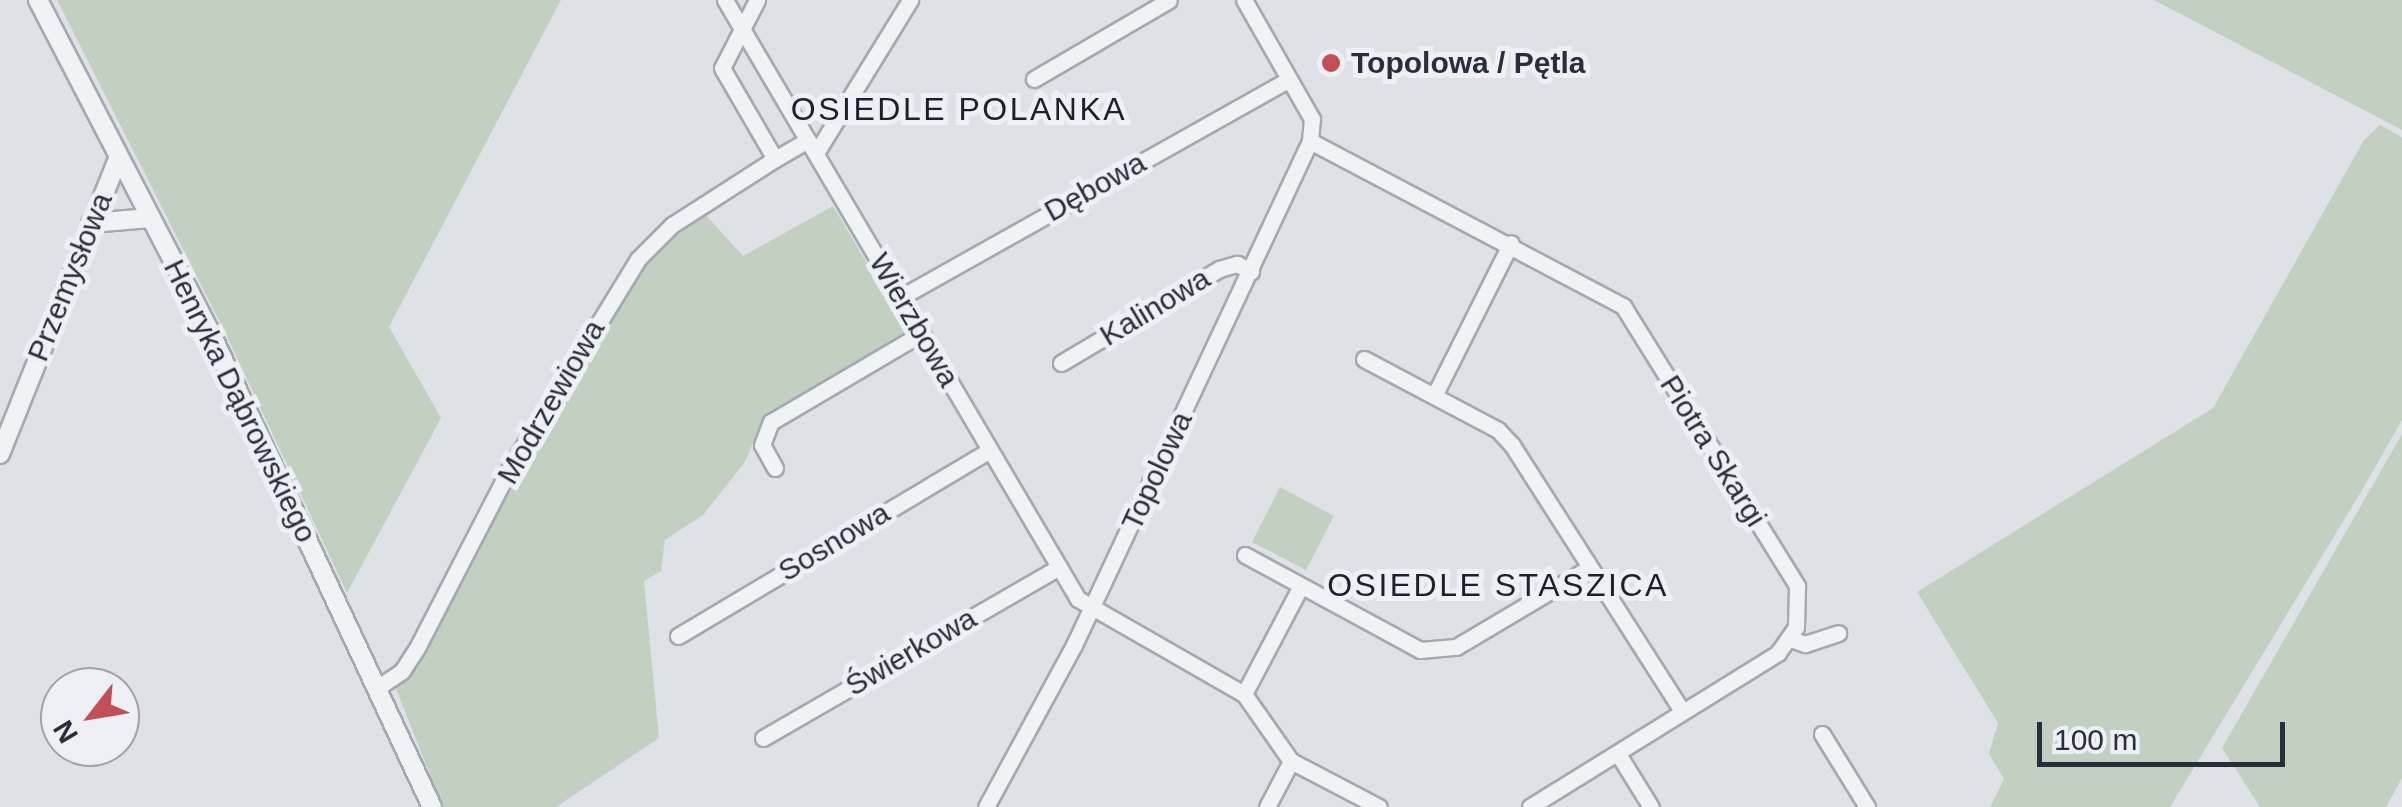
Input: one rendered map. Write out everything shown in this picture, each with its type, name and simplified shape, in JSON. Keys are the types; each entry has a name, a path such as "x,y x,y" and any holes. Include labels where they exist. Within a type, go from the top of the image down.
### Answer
{"street":[{"name":"Henryka Dąbrowskiego","path":"38,0 150,218 432,807"},
{"name":"Wierzbowa","path":"724,0 1059,567 1091,611"},
{"path":"757,0 722,68 775,160"},
{"path":"812,146 910,0"},
{"path":"1034,78 1168,0"},
{"path":"1244,0 1289,80 1312,134"},
{"name":"Dębowa","path":"901,297 1289,80"},
{"name":"Piotra Skargi","path":"1312,134 1623,306 1797,586 1799,614 1791,639"},
{"name":"Topolowa","path":"986,807 1091,611 1312,134"},
{"name":"Modrzewiowa","path":"378,688 402,671 418,648 510,468 638,259 672,224 775,160 812,146"},
{"name":"Przemysłowa","path":"0,454 118,157"},
{"path":"91,223 150,218"},
{"path":"1434,396 1511,242"},
{"name":"Kalinowa","path":"1060,363 1219,269 1237,264 1251,271"},
{"path":"775,468 762,445 771,422 922,333"},
{"path":"1364,358 1512,444 1682,711"},
{"name":"Sosnowa","path":"678,636 990,450"},
{"path":"1245,555 1420,650 1456,648 1589,568"},
{"name":"Świerkowa","path":"763,738 1059,567"},
{"path":"1244,694 1301,586"},
{"path":"1091,611 1244,694 1290,761 1378,807"},
{"path":"1530,807 1778,653 1791,639 1805,644 1838,633"},
{"path":"1822,734 1861,805"},
{"path":"1618,754 1651,807"},
{"path":"1267,807 1290,761"}],"green space":[{"path":"57,0 561,0 389,327 441,418 347,593 224,330"},
{"path":"2154,0 2402,0 2402,130"},
{"path":"2380,125 2402,137 2402,420 2361,492 2170,807 1990,807 2004,779 1989,754 1998,723 1917,592 2213,408 2364,140"},
{"path":"833,206 908,333 765,415 745,462 703,515 665,540 661,571 644,581 659,738 556,807 443,807 396,689 410,674 518,465 639,269 703,212 743,256"},
{"path":"2402,434 2402,778 2386,807 2260,807 2222,748"},
{"path":"1280,487 1334,516 1306,570 1252,542"}],"place":[{"name":"Topolowa / Pętla","path":"1331,63"}],"district":[{"name":"OSIEDLE POLANKA","path":"959,109"},
{"name":"OSIEDLE STASZICA","path":"1498,585"}]}
